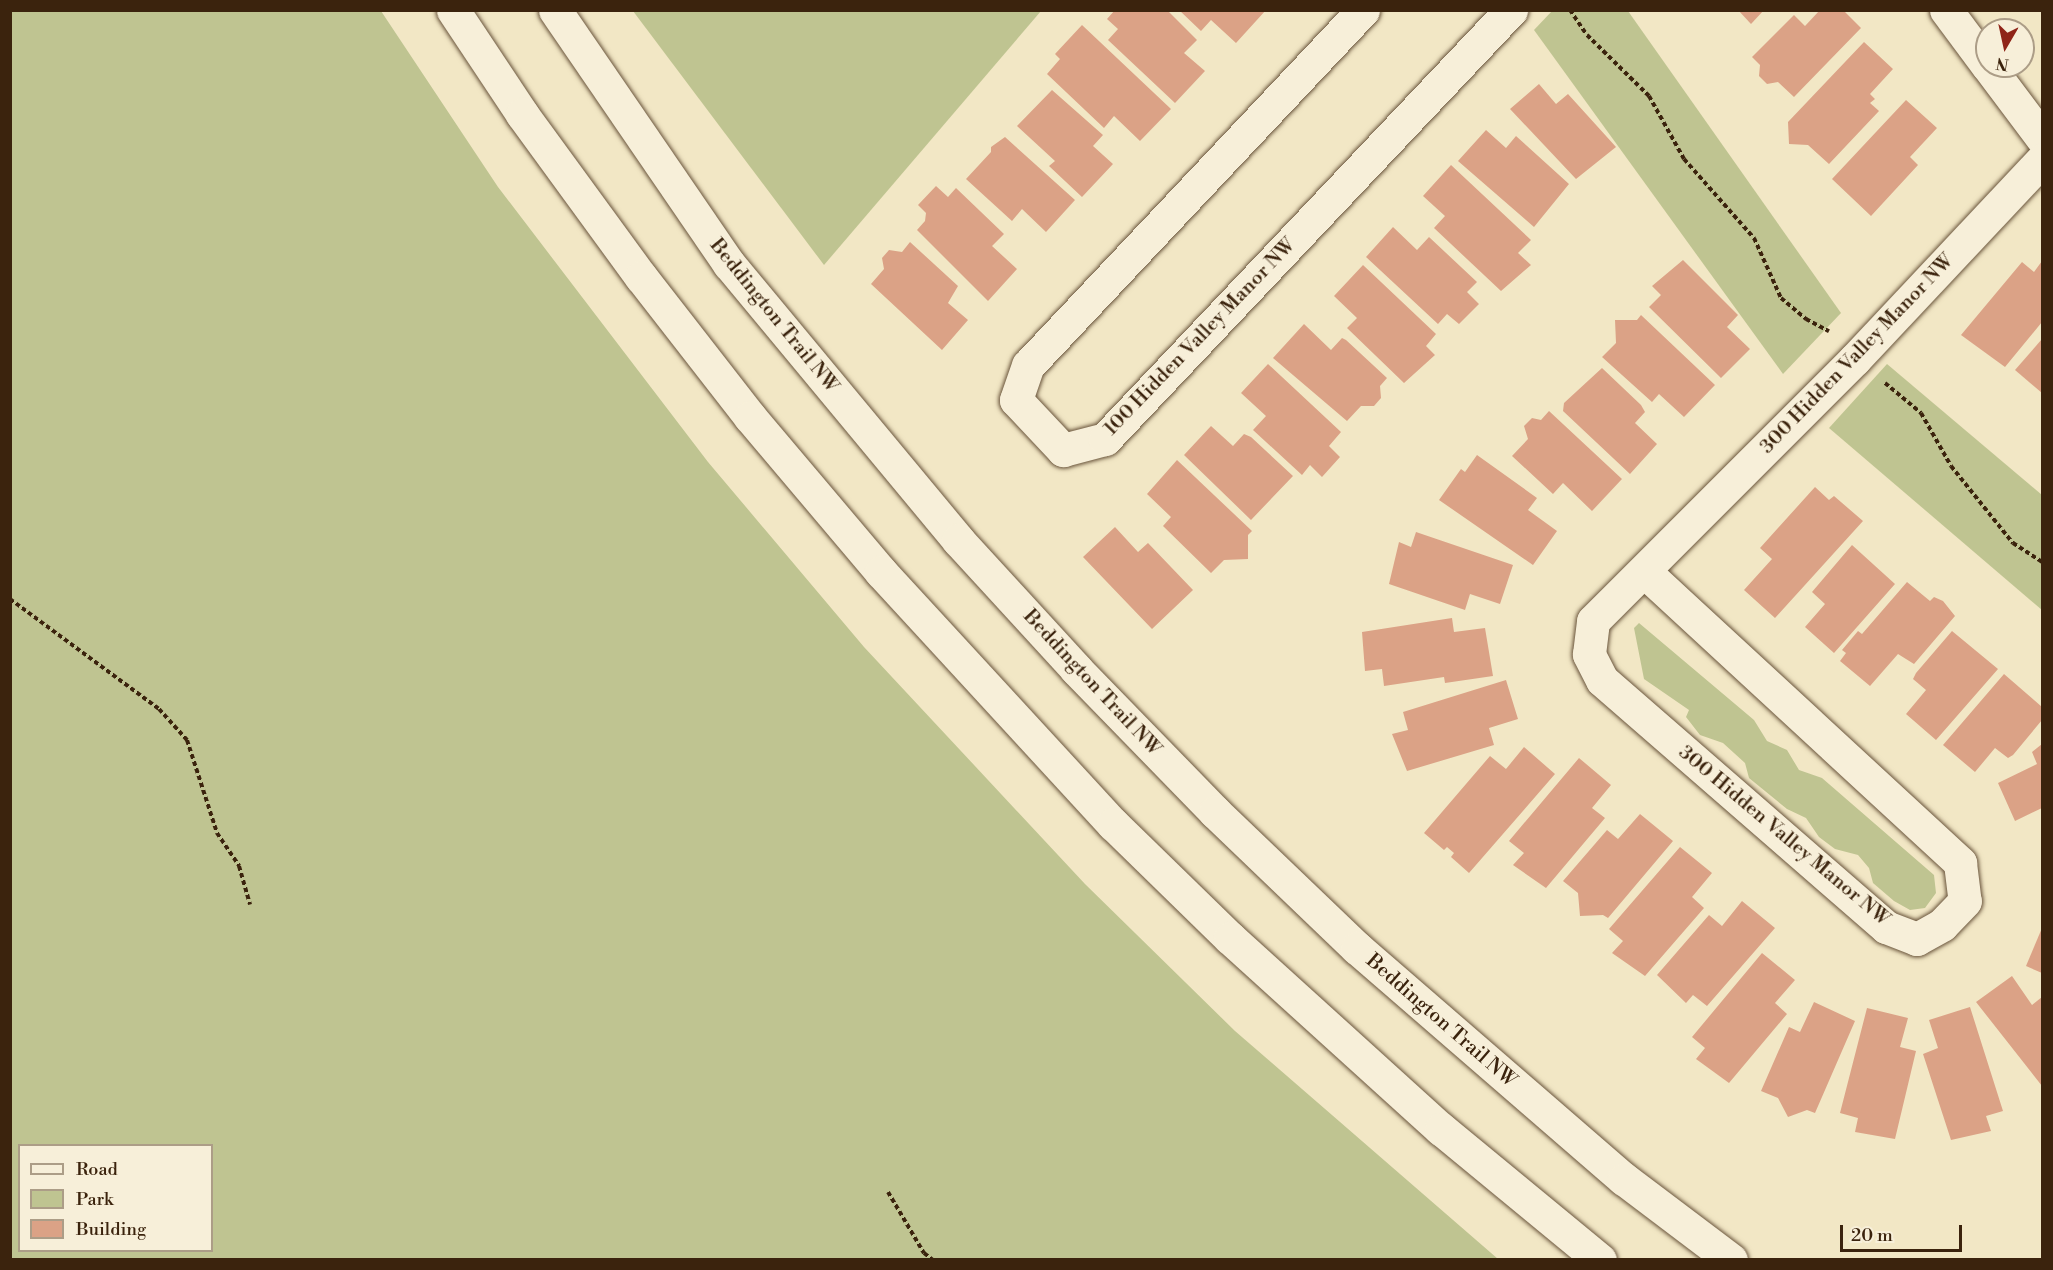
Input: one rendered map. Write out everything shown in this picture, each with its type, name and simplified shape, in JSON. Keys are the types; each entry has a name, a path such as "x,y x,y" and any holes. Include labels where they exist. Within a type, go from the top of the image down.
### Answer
{"main road":[{"path":"453,10 522,114 641,277 750,417 881,572 1113,824 1230,938 1441,1129 1600,1260"},
{"name":"Beddington Trail NW","path":"555,10 642,143 729,264 958,540 1076,669 1215,813 1357,948 1624,1179 1731,1260"},
{"name":"100 Hidden Valley Manor NW","path":"1363,10 1028,365 1016,400 1063,450 1105,439 1511,10"},
{"path":"1946,10 1975,48"},
{"path":"1998,78 2043,138"},
{"name":"300 Hidden Valley Manor NW","path":"1645,572 1960,863 1965,901 1942,925 1917,939 1886,927 1602,680 1589,654 1593,621 1645,572 1855,359 2043,160"}],"path":[{"path":"1570,10 1587,35 1649,96 1684,159 1754,238 1781,298 1806,319 1826,329 1855,359 1921,412 1951,466 2006,534 2043,562"},
{"path":"10,598 159,709 187,740 217,833 239,866 250,904"},
{"path":"888,1192 924,1253 933,1260"}],"green space":[{"path":"10,11 381,11 498,187 708,462 864,647 1085,884 1235,1031 1498,1259 11,1259"},
{"path":"633,11 1041,11 824,265"},
{"path":"1552,11 1628,11 1841,313 1783,374 1534,30"},
{"path":"1887,364 2042,495 2042,610 1829,428"},
{"path":"1639,623 1754,720 1767,741 1787,750 1799,770 1822,778 1934,875 1936,893 1925,908 1910,910 1894,901 1873,883 1869,868 1858,855 1835,849 1819,837 1806,818 1787,809 1749,778 1745,763 1723,743 1700,735 1686,717 1689,710 1644,679 1634,628"}],"building":[{"path":"1115,10 1167,10 1197,40 1184,53 1205,71 1175,103 1108,40 1118,29 1107,19"},
{"path":"1179,10 1266,10 1236,43 1211,20 1201,31"},
{"path":"1738,10 1764,10 1751,24"},
{"path":"1820,10 1843,10 1861,28 1794,97 1778,82 1767,84 1759,76 1760,65 1752,57 1794,15 1805,26"},
{"path":"1082,25 1171,109 1140,141 1114,116 1104,128 1047,74 1060,59 1055,54"},
{"path":"1864,42 1893,69 1870,94 1875,99 1870,103 1879,111 1829,164 1808,145 1789,144 1788,122"},
{"path":"1539,84 1556,104 1568,94 1616,147 1576,179 1510,109"},
{"path":"1052,90 1103,135 1093,146 1113,164 1082,197 1049,166 1055,161 1017,126"},
{"path":"1906,100 1937,128 1910,157 1918,165 1871,216 1832,179"},
{"path":"1486,130 1506,148 1516,136 1569,184 1534,227 1458,161"},
{"path":"1005,137 1075,200 1046,232 1022,209 1012,221 966,179 991,152 991,147"},
{"path":"1451,165 1531,240 1518,253 1531,265 1501,291 1434,228 1445,216 1423,196"},
{"path":"936,186 948,197 956,188 1004,234 992,246 1017,269 988,301 917,230 925,221 926,213 918,205"},
{"path":"1393,227 1417,250 1429,237 1477,282 1467,292 1479,304 1459,324 1447,314 1438,324 1366,257"},
{"path":"910,242 958,286 948,303 968,320 942,350 871,284 884,269 882,258 889,250 902,252"},
{"path":"1683,260 1738,315 1727,327 1750,349 1721,378 1649,307 1661,295 1652,286"},
{"path":"2042,261 2042,322 2005,367 1961,335 2022,262 2034,272"},
{"path":"1363,265 1436,334 1426,346 1435,355 1404,383 1347,328 1357,318 1334,296"},
{"path":"1641,315 1715,385 1684,417 1659,394 1652,402 1602,357 1616,343 1615,320 1637,320"},
{"path":"1304,324 1331,350 1342,338 1346,340 1387,378 1380,386 1381,398 1374,406 1361,406 1347,421 1273,358"},
{"path":"2042,339 2042,393 2015,370"},
{"path":"1268,364 1341,432 1329,446 1340,457 1322,477 1310,465 1302,475 1253,430 1266,416 1241,393"},
{"path":"1602,368 1641,405 1645,412 1635,423 1657,444 1630,474 1563,411 1564,403"},
{"path":"1549,411 1622,479 1592,511 1563,483 1553,494 1512,456 1528,439 1524,426 1532,418 1541,420"},
{"path":"1211,426 1233,446 1244,434 1251,437 1293,476 1251,520 1184,455"},
{"path":"1477,455 1537,498 1528,510 1557,531 1533,565 1439,500 1461,469 1465,472"},
{"path":"1177,460 1252,531 1248,535 1248,559 1224,560 1211,573 1163,526 1171,517 1147,494"},
{"path":"1815,487 1829,500 1834,496 1863,521 1775,618 1744,590 1772,559 1760,548"},
{"path":"1115,527 1138,552 1148,543 1193,590 1152,629 1083,557"},
{"path":"1416,532 1513,565 1500,604 1470,594 1465,610 1389,584 1399,542 1411,547"},
{"path":"1852,545 1895,584 1834,653 1805,627 1825,604 1812,592"},
{"path":"1907,582 1930,601 1934,597 1943,601 1955,616 1914,664 1898,654 1870,686 1840,661 1846,653 1842,650 1858,631 1862,634"},
{"path":"1452,618 1454,632 1485,628 1493,676 1445,683 1444,677 1384,686 1382,669 1365,671 1362,632"},
{"path":"1952,631 1998,669 1936,740 1906,714 1926,690 1913,679 1916,673"},
{"path":"2004,674 2042,707 2042,720 2013,755 2008,758 1995,748 1975,772 1943,745"},
{"path":"1506,680 1518,719 1489,728 1494,745 1407,771 1392,734 1408,730 1403,712"},
{"path":"2042,744 2042,808 2015,821 1998,783 2037,764 2032,752"},
{"path":"1524,747 1555,774 1469,873 1451,857 1454,853 1447,847 1444,850 1424,833 1490,756 1506,769"},
{"path":"1579,758 1611,785 1592,808 1605,818 1546,888 1513,865 1524,853 1509,841"},
{"path":"1640,814 1673,841 1608,918 1603,915 1580,916 1578,893 1563,881 1607,830 1618,839"},
{"path":"1680,847 1712,873 1692,897 1704,908 1645,976 1612,953 1623,941 1609,929"},
{"path":"1742,901 1775,928 1707,1006 1693,995 1686,1003 1657,975 1709,915 1722,926"},
{"path":"2042,928 2042,973 2026,966"},
{"path":"1762,953 1795,980 1775,1003 1787,1014 1729,1083 1696,1059 1705,1048 1692,1037"},
{"path":"2012,976 2032,1005 2042,997 2042,1086 1976,1002"},
{"path":"1814,1002 1855,1021 1815,1113 1807,1110 1788,1117 1778,1098 1761,1091 1789,1027 1800,1032"},
{"path":"1970,1007 2003,1111 1986,1116 1991,1131 1951,1140 1923,1054 1938,1048 1929,1020"},
{"path":"1867,1008 1908,1018 1900,1047 1916,1051 1895,1139 1855,1132 1858,1118 1840,1113"}]}
